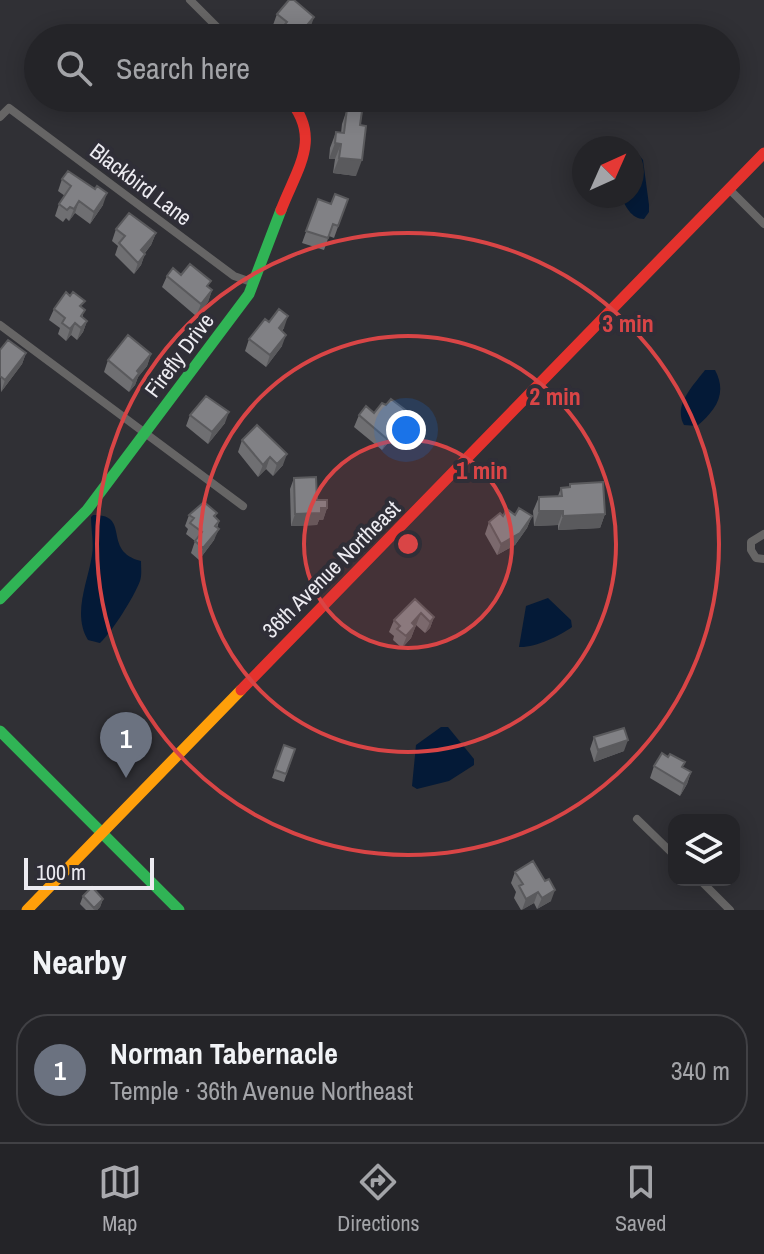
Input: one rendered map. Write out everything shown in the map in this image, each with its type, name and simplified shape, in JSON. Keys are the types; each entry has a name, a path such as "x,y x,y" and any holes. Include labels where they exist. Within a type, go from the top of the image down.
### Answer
{"street":[{"path":"190,0 214,24"},
{"name":"Blackbird Lane","path":"0,117 9,108 234,276 254,283"},
{"name":"Firefly Drive","path":"0,599 78,521 240,306 254,283 307,143 305,121 298,112"},
{"name":"36th Avenue Northeast","path":"27,910 764,153"},
{"path":"729,189 764,224"},
{"path":"0,325 243,506"},
{"path":"764,534 751,542 750,547 756,558 764,559"},
{"path":"0,731 179,910"},
{"path":"637,819 668,849"},
{"path":"706,886 730,910"}],"water":[{"path":"644,168 649,212 644,219 627,208 644,208"},
{"path":"705,370 715,370 719,379 718,401 697,426 684,425 681,418 683,403"},
{"path":"93,515 111,520 122,549 141,561 137,588 100,643 88,640 81,620 82,598 93,550"},
{"path":"548,598 571,620 572,627 547,641 519,647 526,606"},
{"path":"441,727 448,727 474,759 474,765 449,781 417,789 412,786 416,745"}],"building":[{"path":"289,0 294,0 314,17 308,24 285,24 287,22 277,14"},
{"path":"347,112 362,112 360,125 366,126 362,160 339,158 341,144 335,143 336,132 344,133"},
{"path":"68,171 95,189 97,186 107,193 94,212 79,201 74,209 70,207 67,210 59,204 71,186 62,179"},
{"path":"335,194 348,199 338,226 333,224 328,238 306,231 318,199 331,204"},
{"path":"129,213 156,233 141,250 145,254 138,263 119,243 125,236 116,229"},
{"path":"190,264 211,281 207,286 212,290 201,304 167,276 173,268 181,275"},
{"path":"66,292 70,296 73,292 85,301 80,306 85,310 81,316 87,321 81,328 75,323 70,329 62,323 65,318 54,309"},
{"path":"279,309 288,316 279,328 286,335 270,355 249,339 265,319 269,322"},
{"path":"128,335 151,354 133,381 108,360"},
{"path":"8,340 26,353 5,380 0,376 0,350"},
{"path":"206,396 229,412 212,432 190,415"},
{"path":"391,399 408,412 387,439 359,415 366,406 374,413 382,403 386,405"},
{"path":"257,425 287,454 277,464 270,457 263,465 242,440"},
{"path":"316,477 317,500 327,500 327,508 321,508 321,513 295,514 294,478"},
{"path":"603,482 605,514 563,516 563,511 539,511 539,497 562,496 561,488 570,487 570,484"},
{"path":"204,502 217,513 214,516 219,521 215,526 219,529 203,548 195,541 202,532 190,523 194,518 189,515"},
{"path":"519,508 532,516 520,533 501,544 489,522 500,513 503,516 507,509 515,515"},
{"path":"415,599 434,617 430,622 421,613 406,636 397,629 400,626 394,620"},
{"path":"624,728 628,740 598,750 594,737"},
{"path":"284,745 295,749 286,774 275,770"},
{"path":"662,753 685,762 682,767 691,772 684,784 654,766"},
{"path":"533,861 545,881 549,879 555,890 542,898 538,892 526,899 519,886 523,884 515,872"},
{"path":"92,887 103,899 94,908 83,896"}],"traffic: fast":[{"path":"0,599 87,510 249,294 281,210"},
{"path":"0,731 179,910"}],"traffic: slow":[{"path":"27,910 241,690"}],"traffic: jam":[{"path":"281,210 304,153 304,126 297,112"},
{"path":"241,690 764,153"}],"place":[{"name":"Norman Tabernacle","path":"126,778"}]}
